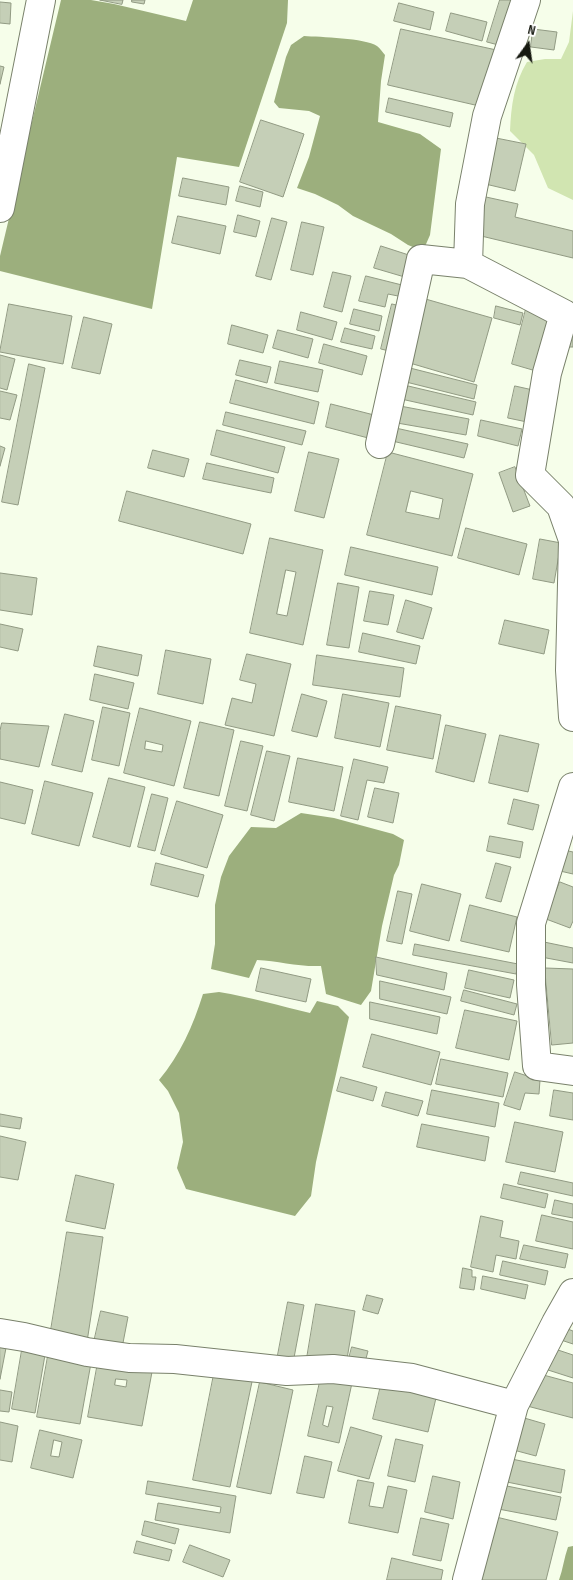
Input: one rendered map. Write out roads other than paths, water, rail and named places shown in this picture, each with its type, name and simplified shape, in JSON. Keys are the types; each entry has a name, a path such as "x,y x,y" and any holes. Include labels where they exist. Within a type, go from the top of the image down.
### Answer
{"street":[{"path":"0,208 42,0"},
{"path":"468,264 470,204 487,116 526,0"},
{"path":"380,444 421,259 468,264 564,314 547,373 530,475 561,506 573,540 570,670 573,717"},
{"path":"573,787 531,924 531,986 537,1066 573,1071"},
{"path":"467,1580 514,1405 573,1292"},
{"path":"0,1334 24,1337 87,1352 129,1358 175,1359 287,1371 333,1369 412,1378 514,1405"}]}
